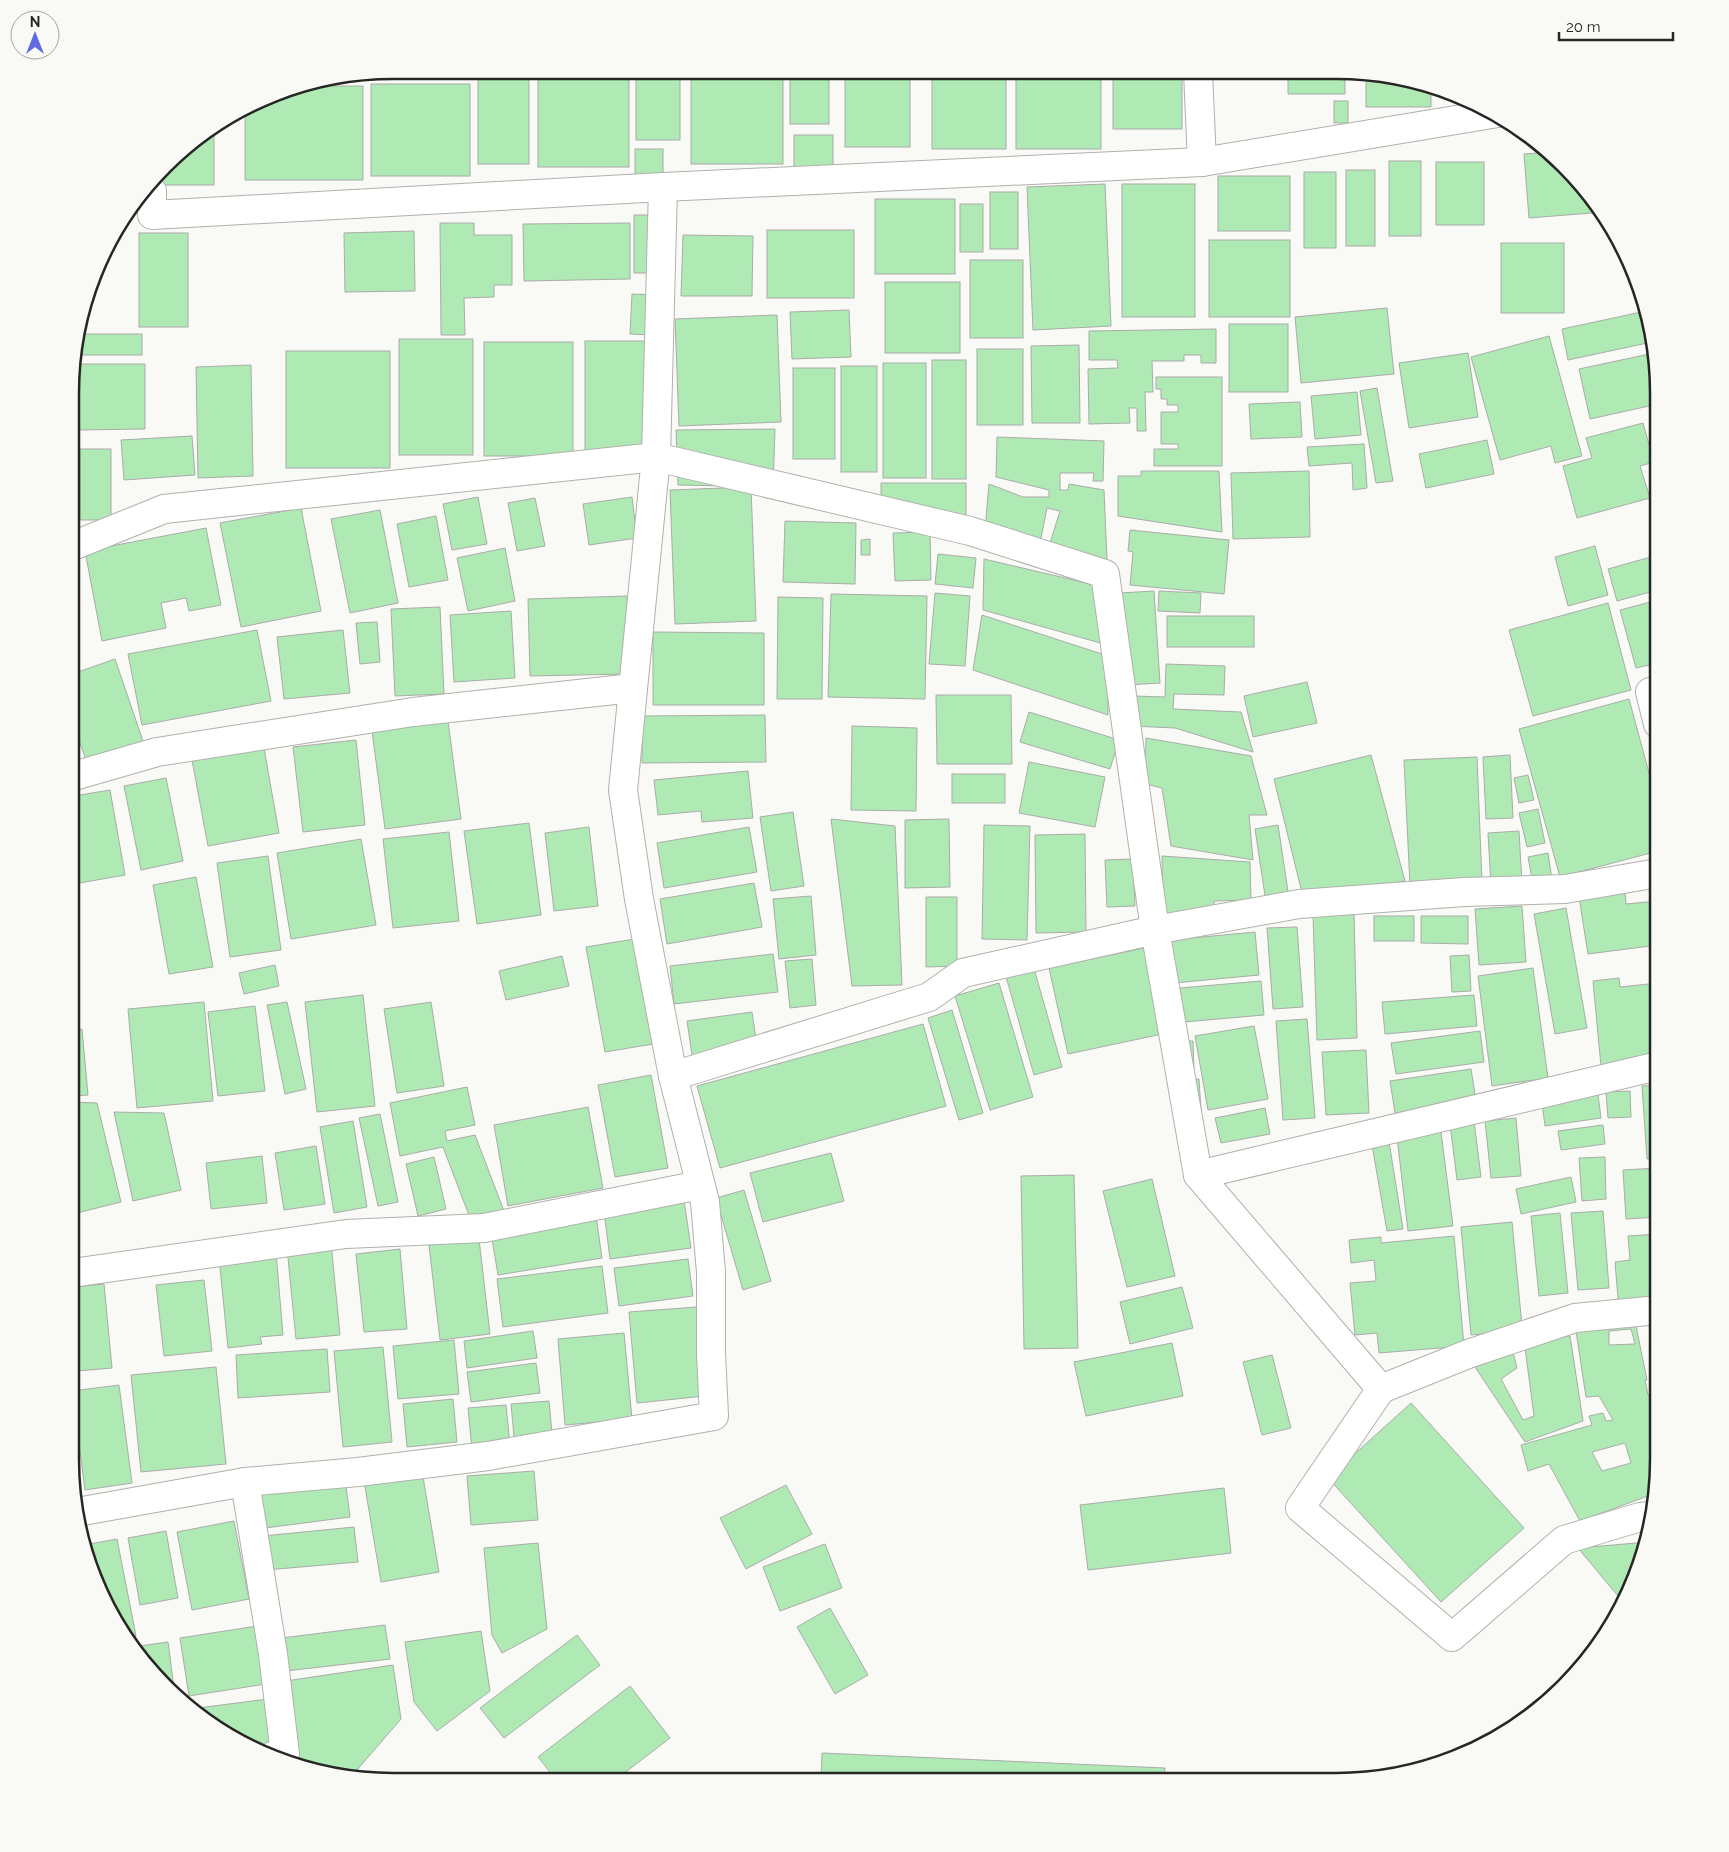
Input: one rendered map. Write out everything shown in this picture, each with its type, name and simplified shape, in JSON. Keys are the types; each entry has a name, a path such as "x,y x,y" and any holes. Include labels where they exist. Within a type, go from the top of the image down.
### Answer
{"street":[{"path":"1198,79 1202,162"},
{"path":"152,192 152,215 663,187 1202,162 1483,115"},
{"path":"83,1511 245,1482 358,1472 488,1456 714,1416 711,1353 711,1272 705,1202 673,1076 639,899 623,790 656,457 663,187"},
{"path":"79,543 164,509 656,457 970,531 1106,574 1155,930 1198,1175 1382,1389"},
{"path":"79,775 157,752 186,747 412,712 633,688"},
{"path":"673,1076 929,997 963,973 1155,930 1299,904 1464,892 1565,889 1650,874"},
{"path":"1198,1175 1650,1068"},
{"path":"79,1272 346,1234 484,1228 700,1185"},
{"path":"1645,1517 1564,1540 1452,1637 1300,1508 1382,1389 1468,1354 1575,1318 1650,1311"},
{"path":"245,1482 273,1654 285,1754"}],"building":[{"path":"478,79 529,79 529,164 478,164"},
{"path":"538,79 629,79 629,167 538,167"},
{"path":"636,79 680,79 680,140 636,140"},
{"path":"691,79 783,79 783,164 691,164"},
{"path":"790,79 829,79 829,124 790,124"},
{"path":"845,79 910,79 910,147 845,147"},
{"path":"932,79 1006,79 1006,149 932,149"},
{"path":"1016,79 1101,79 1101,149 1016,149"},
{"path":"1113,79 1182,79 1182,129 1113,129"},
{"path":"1288,79 1345,79 1345,94 1288,94"},
{"path":"1366,80 1431,93 1431,107 1366,107"},
{"path":"371,84 470,84 470,176 371,176"},
{"path":"327,86 363,86 363,180 245,180 245,116 292,95 312,89"},
{"path":"1334,101 1348,101 1348,123 1334,123"},
{"path":"214,135 214,185 158,185 186,157"},
{"path":"794,135 833,135 833,171 794,171"},
{"path":"635,149 663,149 663,183 635,183"},
{"path":"1538,153 1543,157 1572,186 1593,213 1529,218 1524,154"},
{"path":"1389,161 1421,161 1421,236 1389,236"},
{"path":"1436,162 1484,162 1484,225 1436,225"},
{"path":"1346,170 1375,170 1375,246 1346,246"},
{"path":"1304,172 1336,172 1336,248 1304,248"},
{"path":"1218,176 1290,176 1290,231 1218,231"},
{"path":"1105,184 1111,326 1033,330 1027,187"},
{"path":"1122,184 1195,184 1195,317 1122,317"},
{"path":"990,192 1018,192 1018,249 990,249"},
{"path":"875,199 955,199 955,274 875,274"},
{"path":"960,204 983,204 983,252 960,252"},
{"path":"634,215 656,215 656,273 634,273"},
{"path":"440,223 474,223 474,235 512,235 512,285 494,285 494,297 464,298 465,335 441,335"},
{"path":"630,223 630,279 524,281 523,224"},
{"path":"767,230 854,230 854,298 767,298"},
{"path":"414,231 415,291 345,292 344,233"},
{"path":"139,233 188,233 188,327 139,327"},
{"path":"683,235 753,236 752,296 681,296"},
{"path":"1209,240 1290,240 1290,317 1209,317"},
{"path":"1501,243 1564,243 1564,313 1501,313"},
{"path":"970,260 1023,260 1023,338 970,338"},
{"path":"885,282 960,282 960,353 885,353"},
{"path":"632,294 654,295 652,335 630,334"},
{"path":"1387,308 1394,374 1301,383 1295,317"},
{"path":"849,310 851,357 792,359 790,312"},
{"path":"1640,312 1646,343 1568,360 1562,329"},
{"path":"777,315 781,422 679,426 675,319"},
{"path":"1229,324 1288,324 1288,392 1229,392"},
{"path":"1216,329 1216,363 1201,363 1201,355 1184,355 1184,361 1152,361 1153,392 1145,392 1146,431 1137,431 1137,408 1129,408 1130,423 1089,424 1088,369 1118,368 1117,360 1089,360 1089,331"},
{"path":"85,334 142,334 142,355 81,355"},
{"path":"1549,336 1582,456 1555,463 1551,446 1500,460 1471,357"},
{"path":"399,339 473,339 473,455 399,455"},
{"path":"585,341 645,341 645,452 585,452"},
{"path":"484,342 573,342 573,456 484,456"},
{"path":"1079,345 1080,423 1032,423 1031,346"},
{"path":"977,349 1023,349 1023,425 977,425"},
{"path":"286,351 390,351 390,468 286,468"},
{"path":"1468,353 1478,417 1409,428 1399,363"},
{"path":"1648,354 1650,406 1590,419 1579,369"},
{"path":"932,360 966,360 966,479 932,479"},
{"path":"883,363 926,363 926,478 883,478"},
{"path":"80,364 145,364 145,429 79,430"},
{"path":"251,365 253,476 198,478 196,367"},
{"path":"841,366 877,366 877,472 841,472"},
{"path":"793,368 835,368 835,459 793,459"},
{"path":"1156,377 1222,377 1222,466 1154,466 1154,449 1178,449 1178,444 1161,444 1161,412 1178,412 1178,405 1167,405 1167,399 1161,399 1161,389 1156,389"},
{"path":"1377,388 1393,481 1376,483 1360,391"},
{"path":"1357,392 1361,435 1315,439 1311,396"},
{"path":"1300,402 1302,437 1251,439 1249,404"},
{"path":"1643,423 1650,448 1650,463 1640,466 1650,498 1577,518 1563,466 1592,458 1586,438"},
{"path":"775,429 773,487 678,485 676,430"},
{"path":"192,436 195,475 124,480 121,440"},
{"path":"997,437 1104,441 1103,481 1093,481 1094,473 1060,473 1060,490 1068,490 1069,484 1104,490 1107,560 1050,543 1060,511 1047,508 1040,543 985,531 989,484 1023,497 1049,497 1049,490 996,477"},
{"path":"1487,440 1494,474 1426,488 1419,454"},
{"path":"1364,444 1367,488 1353,490 1352,463 1309,466 1307,447"},
{"path":"80,449 111,449 111,520 80,520"},
{"path":"1141,471 1219,471 1222,532 1118,516 1118,476 1141,476"},
{"path":"1309,471 1310,537 1233,539 1231,473"},
{"path":"881,483 966,483 966,524 881,501"},
{"path":"751,487 756,621 675,624 670,490"},
{"path":"478,497 487,544 452,550 443,504"},
{"path":"632,497 637,538 589,545 583,504"},
{"path":"535,498 545,546 517,551 508,503"},
{"path":"301,508 321,611 241,627 220,523"},
{"path":"380,510 398,603 350,613 331,519"},
{"path":"436,516 448,580 409,587 397,524"},
{"path":"785,521 856,523 855,584 783,582"},
{"path":"206,528 221,605 189,611 186,598 161,603 166,628 102,641 85,551"},
{"path":"1130,530 1229,540 1224,594 1130,585 1133,552 1128,551"},
{"path":"930,532 931,580 895,581 893,533"},
{"path":"870,539 870,555 861,555 861,540"},
{"path":"1595,546 1608,595 1568,606 1555,557"},
{"path":"505,548 515,601 468,611 457,558"},
{"path":"938,554 976,558 973,588 935,584"},
{"path":"1650,557 1650,592 1617,601 1608,569"},
{"path":"984,559 1095,585 1104,644 983,610"},
{"path":"1154,591 1160,683 1126,685 1120,593"},
{"path":"1159,591 1201,593 1200,613 1158,611"},
{"path":"935,593 970,596 965,666 929,664"},
{"path":"831,594 927,596 925,699 828,697"},
{"path":"627,596 629,674 530,676 528,599"},
{"path":"778,597 823,598 822,699 777,699"},
{"path":"1650,602 1650,665 1636,668 1620,610"},
{"path":"1608,603 1631,690 1533,716 1509,630"},
{"path":"440,607 444,694 395,696 391,609"},
{"path":"511,611 515,678 454,682 450,615"},
{"path":"982,615 1108,656 1108,715 973,670"},
{"path":"1167,616 1254,616 1254,647 1167,647"},
{"path":"377,622 380,662 360,664 356,623"},
{"path":"257,630 271,701 142,725 128,654"},
{"path":"343,630 350,693 284,699 277,637"},
{"path":"653,632 764,633 764,705 653,705"},
{"path":"115,659 145,747 88,766 79,740 79,672"},
{"path":"1166,664 1225,666 1224,695 1174,694 1173,709 1241,712 1253,752 1175,728 1132,726 1134,696 1165,697"},
{"path":"1307,682 1317,723 1253,737 1244,696"},
{"path":"936,695 1011,695 1012,764 937,764"},
{"path":"1629,699 1650,776 1650,853 1560,877 1519,729"},
{"path":"1029,712 1119,740 1110,769 1020,742"},
{"path":"765,715 766,762 642,763 642,716"},
{"path":"448,721 461,819 385,829 372,731"},
{"path":"852,726 917,728 916,811 851,810"},
{"path":"1146,738 1251,756 1267,815 1249,815 1253,860 1171,846 1162,788 1145,784"},
{"path":"356,740 365,825 303,832 293,747"},
{"path":"264,748 279,833 208,846 192,760"},
{"path":"1371,755 1405,881 1303,897 1274,779"},
{"path":"1510,755 1513,818 1486,819 1483,757"},
{"path":"1477,757 1482,883 1410,886 1404,760"},
{"path":"1029,762 1105,777 1095,827 1019,813"},
{"path":"748,771 753,818 702,822 701,811 658,815 654,780"},
{"path":"952,774 1005,774 1005,803 952,803"},
{"path":"1528,775 1534,800 1519,803 1514,778"},
{"path":"166,778 183,861 141,870 124,786"},
{"path":"110,790 125,875 79,883 79,795"},
{"path":"1538,809 1545,843 1527,847 1519,813"},
{"path":"793,812 804,886 771,891 760,817"},
{"path":"831,819 895,826 902,985 852,986"},
{"path":"949,819 950,887 905,888 905,820"},
{"path":"529,823 541,915 477,924 464,831"},
{"path":"984,825 1030,826 1027,940 982,939"},
{"path":"1278,825 1289,898 1266,902 1255,829"},
{"path":"589,827 598,906 554,911 545,833"},
{"path":"749,827 757,872 664,888 657,843"},
{"path":"1519,831 1522,884 1491,886 1488,833"},
{"path":"449,832 459,921 393,928 383,839"},
{"path":"1085,834 1086,932 1036,933 1035,835"},
{"path":"361,839 376,925 291,939 277,853"},
{"path":"1548,853 1552,880 1533,884 1528,857"},
{"path":"268,856 281,950 230,957 217,863"},
{"path":"1162,856 1250,862 1251,900 1214,901 1214,915 1163,916"},
{"path":"1133,859 1135,906 1107,907 1105,860"},
{"path":"196,877 213,967 169,974 153,885"},
{"path":"754,883 762,927 667,944 660,899"},
{"path":"1625,891 1626,904 1650,902 1650,946 1588,954 1579,897"},
{"path":"811,896 816,955 779,959 773,899"},
{"path":"926,897 957,897 957,966 926,967"},
{"path":"1522,906 1526,962 1479,965 1475,909"},
{"path":"1566,908 1587,1028 1555,1034 1534,914"},
{"path":"1354,913 1357,1038 1317,1040 1313,915"},
{"path":"1374,916 1414,916 1414,941 1374,941"},
{"path":"1421,916 1468,916 1468,944 1421,943"},
{"path":"1297,927 1303,1007 1273,1009 1267,928"},
{"path":"1255,932 1259,975 1174,983 1170,940"},
{"path":"634,939 653,1044 605,1052 586,947"},
{"path":"1149,947 1167,1033 1068,1054 1049,968"},
{"path":"773,954 778,992 674,1004 670,966"},
{"path":"1469,955 1471,991 1452,992 1450,956"},
{"path":"562,956 569,986 506,1000 499,971"},
{"path":"812,959 816,1005 790,1008 785,961"},
{"path":"275,965 279,986 244,994 239,973"},
{"path":"1033,965 1062,1067 1034,1075 1005,973"},
{"path":"1533,968 1548,1078 1492,1086 1478,976"},
{"path":"1619,978 1620,987 1650,984 1650,1062 1601,1066 1593,981"},
{"path":"1261,981 1264,1015 1184,1022 1180,988"},
{"path":"999,983 1033,1097 990,1110 955,996"},
{"path":"363,995 375,1106 317,1112 305,1002"},
{"path":"1474,995 1477,1026 1385,1034 1382,1002"},
{"path":"204,1002 213,1101 137,1108 128,1009"},
{"path":"287,1002 306,1089 285,1094 267,1005"},
{"path":"431,1002 444,1086 397,1093 384,1009"},
{"path":"255,1006 265,1091 218,1096 208,1012"},
{"path":"952,1010 983,1113 959,1120 928,1018"},
{"path":"752,1012 757,1046 692,1055 687,1021"},
{"path":"1307,1019 1315,1118 1283,1120 1276,1021"},
{"path":"923,1024 946,1106 720,1168 697,1086"},
{"path":"1254,1026 1268,1099 1208,1110 1195,1036"},
{"path":"79,1029 82,1029 88,1095 79,1096"},
{"path":"1480,1031 1484,1062 1396,1074 1391,1043"},
{"path":"1181,1041 1193,1041 1194,1072 1182,1072"},
{"path":"1366,1050 1369,1113 1326,1115 1322,1052"},
{"path":"1471,1069 1476,1101 1395,1113 1390,1081"},
{"path":"651,1075 668,1168 615,1177 598,1085"},
{"path":"1190,1079 1199,1079 1201,1110 1191,1110"},
{"path":"1642,1086 1650,1086 1650,1159 1647,1159"},
{"path":"467,1087 475,1125 445,1131 447,1141 475,1135 504,1211 470,1218 443,1147 400,1156 390,1103"},
{"path":"1630,1091 1631,1117 1608,1118 1606,1092"},
{"path":"1598,1095 1601,1118 1545,1126 1542,1103"},
{"path":"79,1102 97,1103 121,1202 79,1212"},
{"path":"588,1107 603,1188 508,1206 494,1125"},
{"path":"1265,1108 1270,1134 1221,1143 1215,1118"},
{"path":"114,1112 164,1113 181,1190 133,1201"},
{"path":"380,1114 398,1202 378,1206 359,1118"},
{"path":"1516,1118 1521,1176 1491,1178 1485,1121"},
{"path":"353,1121 367,1207 334,1213 320,1127"},
{"path":"1474,1121 1481,1177 1457,1180 1450,1124"},
{"path":"1603,1125 1605,1144 1561,1150 1558,1131"},
{"path":"1441,1132 1453,1226 1408,1231 1397,1137"},
{"path":"1389,1142 1403,1229 1387,1231 1372,1145"},
{"path":"316,1146 325,1204 284,1210 275,1153"},
{"path":"831,1153 844,1201 763,1222 750,1173"},
{"path":"262,1156 267,1203 211,1209 206,1163"},
{"path":"434,1157 446,1209 418,1216 406,1164"},
{"path":"1605,1157 1606,1199 1582,1201 1579,1158"},
{"path":"1650,1168 1650,1218 1626,1219 1623,1170"},
{"path":"1074,1175 1078,1348 1024,1349 1021,1176"},
{"path":"1571,1177 1576,1202 1521,1214 1516,1189"},
{"path":"1152,1179 1175,1276 1127,1287 1103,1191"},
{"path":"744,1190 771,1281 743,1290 716,1198"},
{"path":"684,1200 691,1248 610,1259 604,1211"},
{"path":"1603,1211 1609,1288 1578,1290 1571,1213"},
{"path":"1560,1213 1568,1293 1539,1296 1531,1216"},
{"path":"596,1216 602,1258 498,1275 491,1233"},
{"path":"1512,1222 1522,1326 1512,1331 1471,1335 1461,1227"},
{"path":"1650,1235 1650,1307 1619,1310 1615,1262 1630,1260 1628,1236"},
{"path":"1454,1236 1464,1346 1379,1353 1377,1333 1355,1335 1350,1283 1376,1281 1374,1260 1351,1263 1349,1240 1381,1237 1381,1243"},
{"path":"479,1239 490,1334 440,1340 429,1245"},
{"path":"331,1243 340,1335 296,1339 287,1248"},
{"path":"400,1249 407,1329 364,1332 356,1254"},
{"path":"276,1252 283,1335 260,1337 262,1344 228,1348 219,1257"},
{"path":"688,1259 693,1296 619,1306 614,1268"},
{"path":"602,1266 608,1313 503,1327 497,1279"},
{"path":"204,1280 212,1351 164,1356 156,1285"},
{"path":"104,1284 112,1368 79,1371 79,1286"},
{"path":"1182,1287 1193,1328 1130,1344 1120,1302"},
{"path":"697,1307 705,1396 637,1403 629,1312"},
{"path":"1635,1321 1647,1380 1645,1380 1648,1395 1650,1395 1648,1496 1580,1521 1549,1464 1528,1471 1521,1445 1592,1425 1589,1416 1603,1413 1606,1421 1613,1420 1599,1396 1586,1397 1576,1331","holes":["1631,1329 1635,1344 1609,1345 1609,1331","1625,1443 1631,1463 1602,1471 1592,1452"]},
{"path":"533,1331 537,1358 467,1368 464,1341"},
{"path":"624,1333 632,1419 565,1425 558,1339"},
{"path":"1570,1336 1583,1421 1525,1442 1471,1361 1512,1348 1517,1368 1501,1379 1523,1420 1534,1416 1524,1340"},
{"path":"454,1340 459,1394 398,1399 393,1346"},
{"path":"1172,1343 1183,1396 1086,1416 1074,1362"},
{"path":"383,1347 392,1442 343,1447 334,1351"},
{"path":"327,1349 330,1392 238,1398 236,1355"},
{"path":"1272,1355 1291,1428 1262,1435 1243,1362"},
{"path":"536,1363 540,1393 471,1402 467,1372"},
{"path":"216,1367 226,1464 141,1472 131,1375"},
{"path":"119,1385 132,1483 85,1490 79,1444 79,1390"},
{"path":"453,1399 457,1442 407,1447 403,1404"},
{"path":"549,1401 552,1433 514,1437 511,1404"},
{"path":"1411,1403 1524,1528 1441,1602 1328,1478"},
{"path":"506,1405 510,1445 472,1449 468,1408"},
{"path":"419,1453 439,1572 381,1582 361,1463"},
{"path":"534,1471 538,1520 471,1525 467,1476"},
{"path":"345,1479 350,1517 265,1528 260,1490"},
{"path":"786,1485 812,1534 746,1569 720,1518"},
{"path":"1224,1488 1231,1553 1088,1570 1080,1505"},
{"path":"234,1521 249,1599 192,1610 177,1532"},
{"path":"354,1527 358,1562 266,1570 263,1536"},
{"path":"166,1531 178,1598 140,1605 128,1538"},
{"path":"117,1539 136,1636 132,1634 111,1598 90,1544"},
{"path":"538,1543 547,1629 502,1653 492,1635 484,1548"},
{"path":"1639,1543 1619,1597 1578,1548"},
{"path":"825,1544 842,1588 780,1611 763,1567"},
{"path":"830,1608 868,1675 835,1694 797,1627"},
{"path":"385,1625 390,1659 286,1671 282,1638"},
{"path":"257,1626 266,1684 189,1696 180,1638"},
{"path":"481,1631 490,1691 437,1731 414,1702 405,1642"},
{"path":"577,1635 600,1665 504,1738 480,1708"},
{"path":"168,1642 173,1683 157,1666 141,1646"},
{"path":"393,1665 401,1719 356,1771 298,1759 286,1681"},
{"path":"630,1686 670,1738 624,1773 551,1773 538,1757"},
{"path":"268,1699 274,1748 254,1741 236,1731 201,1708"},
{"path":"822,1753 1165,1768 1165,1773 821,1773"}]}
